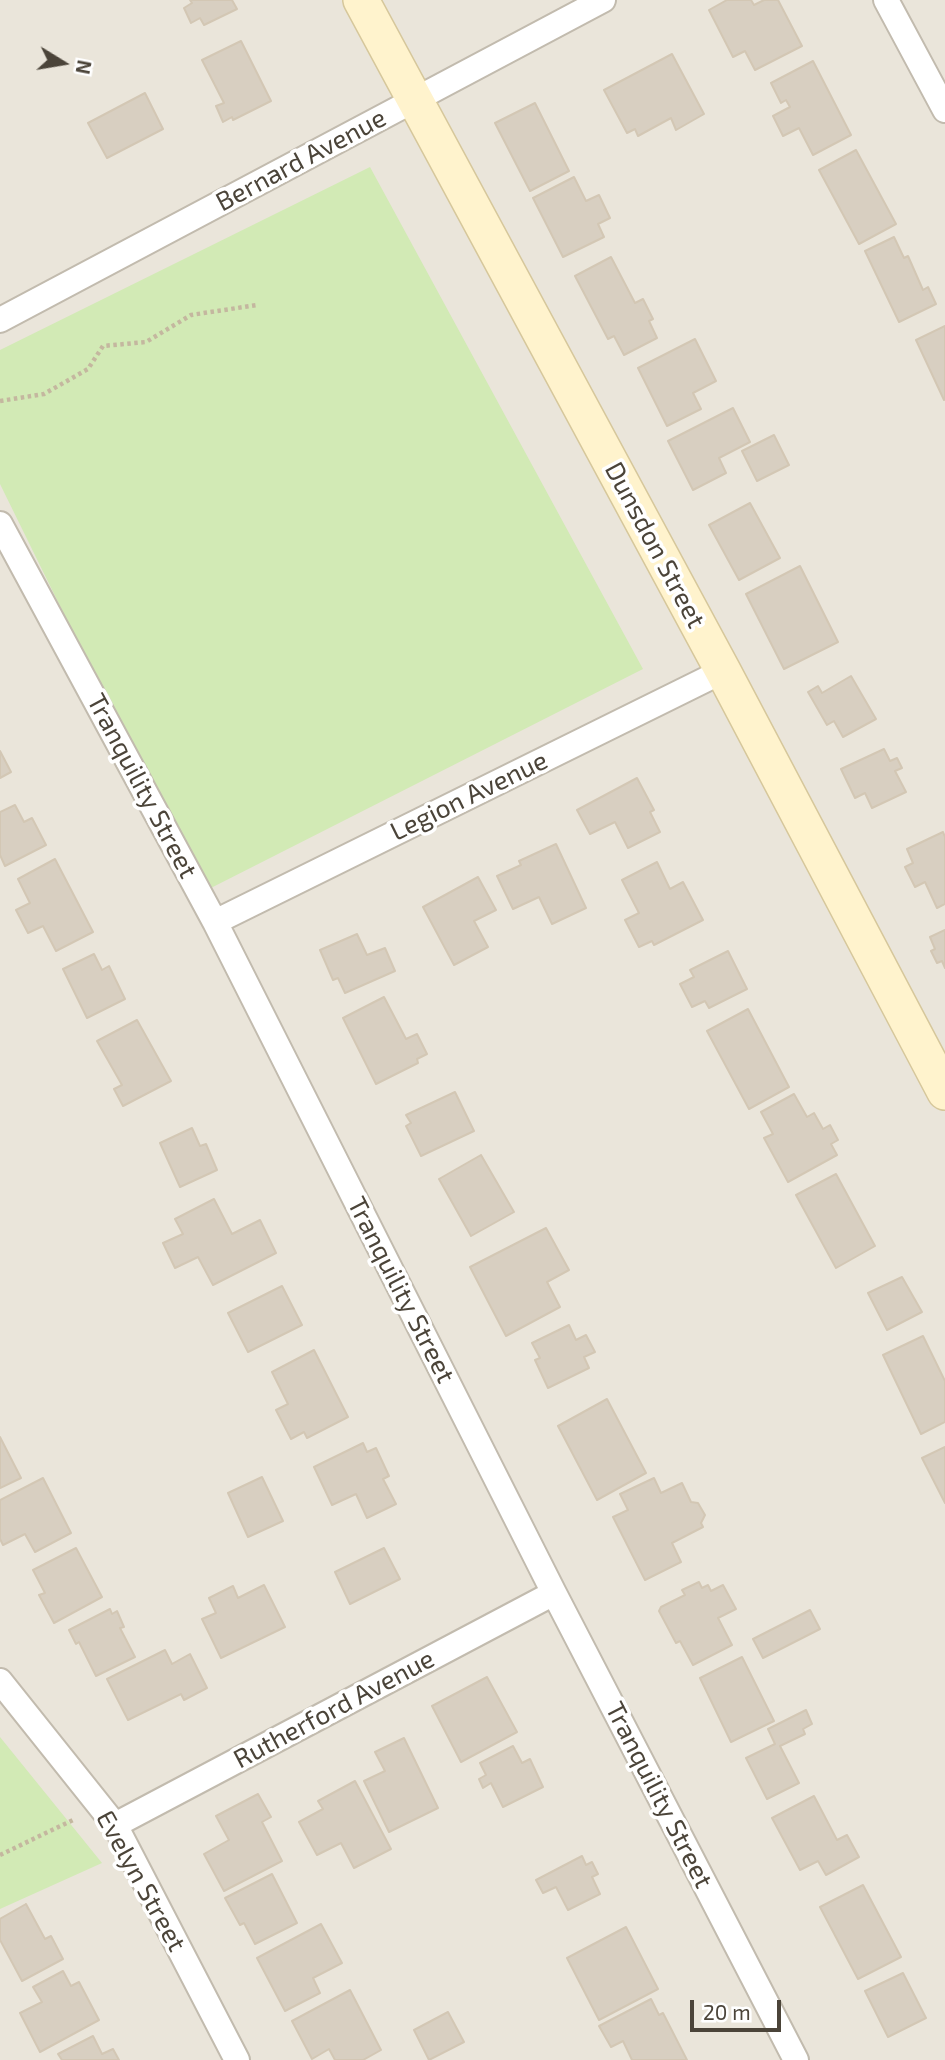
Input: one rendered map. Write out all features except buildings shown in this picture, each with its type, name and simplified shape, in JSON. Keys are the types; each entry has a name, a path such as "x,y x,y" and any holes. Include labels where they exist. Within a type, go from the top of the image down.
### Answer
{"main road":[{"name":"Dunsdon Street","path":"361,0 723,671 945,1092"}],"street":[{"name":"Bernard Avenue","path":"0,320 603,0"},
{"path":"886,0 945,110"},
{"name":"Tranquility Street","path":"0,524 215,922 554,1593 796,2060"},
{"name":"Legion Avenue","path":"215,922 723,671"},
{"name":"Rutherford Avenue","path":"107,1816 554,1593"},
{"name":"Evelyn Street","path":"0,1681 107,1816 237,2060"}],"path":[{"path":"0,401 44,394 88,369 103,346 146,342 191,315 257,305"},
{"path":"0,1855 107,1816"}],"shaded area":[{"path":"0,0 945,0 945,2060 0,2060"}],"green space":[{"path":"370,167 643,669 201,893 0,484 0,350"},
{"path":"0,1737 102,1863 0,1909"}]}
